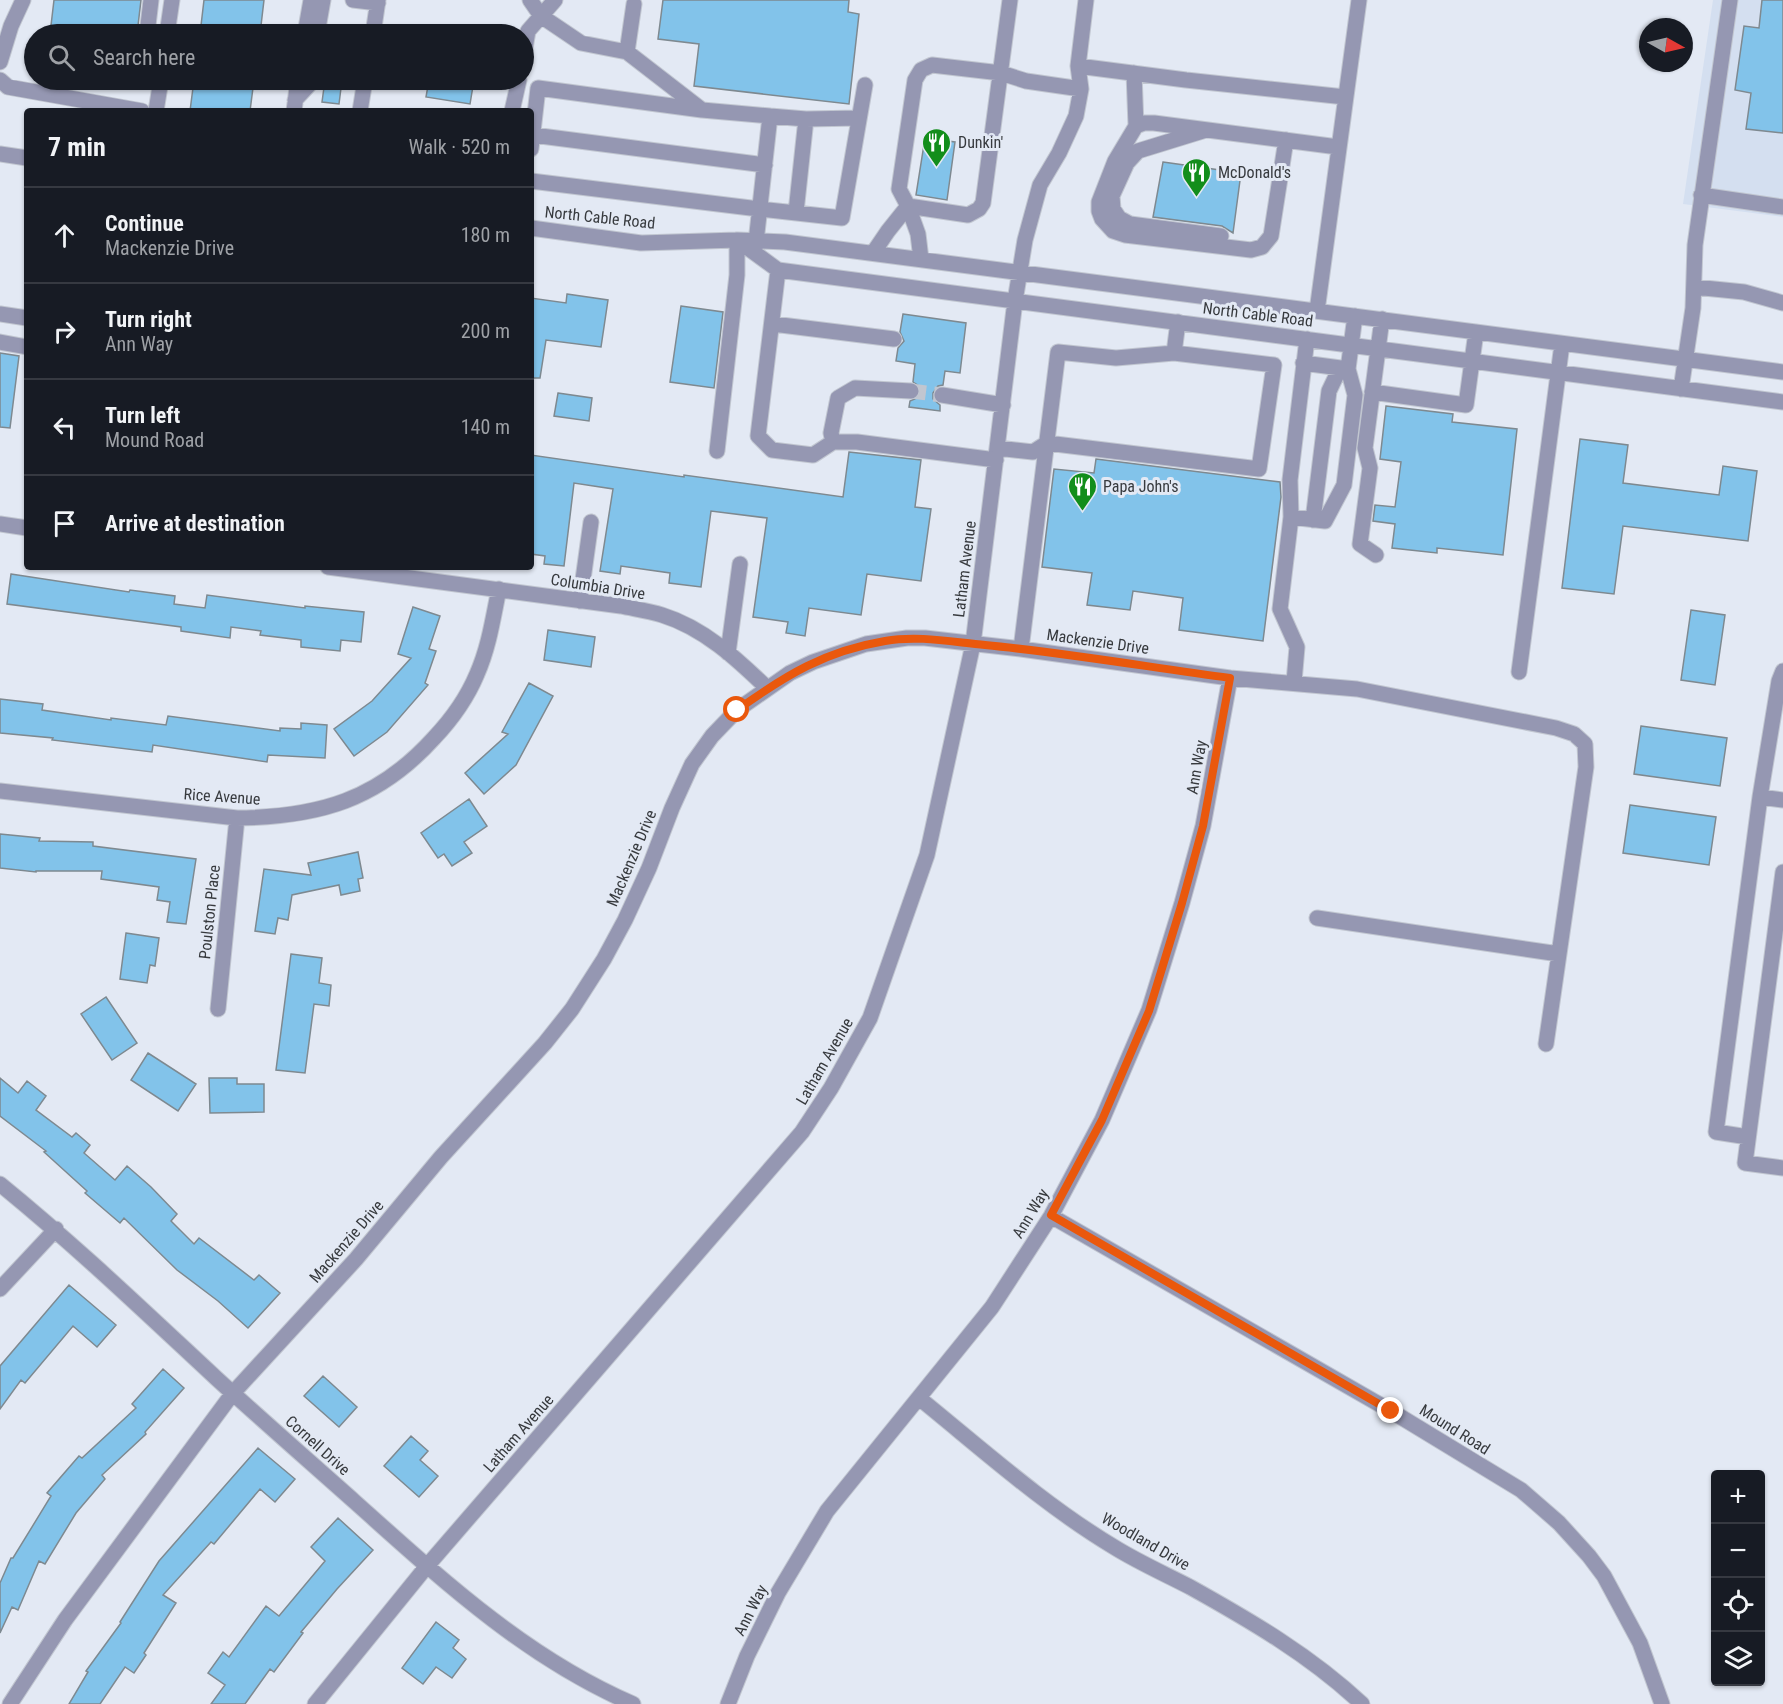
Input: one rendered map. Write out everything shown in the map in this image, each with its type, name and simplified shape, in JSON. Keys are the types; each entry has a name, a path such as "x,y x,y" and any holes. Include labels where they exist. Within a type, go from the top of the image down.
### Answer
{"street":[{"path":"0,62 11,26 23,0"},
{"path":"148,24 151,0"},
{"path":"168,24 172,0"},
{"path":"307,24 311,0"},
{"path":"319,24 323,0"},
{"path":"353,0 378,2 375,24"},
{"path":"530,0 541,16 581,43 627,52 702,110"},
{"path":"534,24 555,0"},
{"path":"908,206 968,215 979,210 983,203 1010,0"},
{"name":"Latham Avenue","path":"315,1704 427,1566 802,1132 831,1088 870,1018 927,855 973,644 1015,301 1025,240 1040,185 1059,153 1076,116 1081,89 1078,66 1086,0"},
{"path":"1317,311 1359,0"},
{"path":"1681,389 1694,287 1695,245 1701,195 1730,0"},
{"path":"627,52 634,4"},
{"path":"921,259 918,234 899,189 915,80 921,70 932,65 1001,73 1026,81 1081,89"},
{"path":"1078,66 1345,97"},
{"path":"1134,73 1136,126 1115,161 1099,202 1102,219 1113,231 1125,235 1251,250 1262,247 1271,236 1286,140"},
{"path":"0,80 8,87 24,90"},
{"path":"534,181 842,218 865,85"},
{"path":"534,124 538,88 702,110 806,118 859,118"},
{"path":"25,90 125,108"},
{"path":"156,108 159,90"},
{"path":"295,106 297,90"},
{"path":"295,106 306,90"},
{"path":"360,108 363,90"},
{"path":"513,108 517,90"},
{"path":"756,242 770,116"},
{"path":"796,212 806,118"},
{"path":"1136,126 1154,123 1338,147"},
{"path":"1206,130 1137,151 1127,163 1112,196 1113,209 1119,218 1130,224 1267,242"},
{"path":"534,142 765,165"},
{"path":"0,154 24,158"},
{"path":"1701,195 1783,207"},
{"path":"873,253 908,206"},
{"name":"North Cable Road","path":"534,228 641,243 737,240 785,242 1783,372"},
{"path":"717,451 737,275 737,240"},
{"name":"North Cable Road","path":"737,240 778,270 1783,402"},
{"path":"778,270 758,436 772,450 813,454 832,442 857,442 940,454 996,454 1033,452 1047,443 1259,469 1274,365 1174,352 1116,358 1058,352 1047,443 1021,649"},
{"path":"1694,287 1744,292 1783,303"},
{"path":"0,314 24,318"},
{"path":"1313,520 1329,391 1344,369 1351,345 1355,316"},
{"path":"1376,555 1360,544 1370,468 1365,448 1382,319"},
{"path":"1174,352 1178,322"},
{"path":"773,324 894,339"},
{"path":"1372,392 1466,405 1476,332"},
{"path":"1294,682 1297,647 1280,609 1292,517 1290,480 1307,339"},
{"path":"0,342 24,346"},
{"path":"1519,672 1562,344"},
{"path":"1304,363 1344,369"},
{"path":"1292,517 1325,521 1344,485 1355,395 1344,369"},
{"path":"832,442 831,433 838,398 855,388 911,391"},
{"path":"942,395 1003,405"},
{"path":"580,601 591,522"},
{"path":"0,524 24,528"},
{"path":"728,653 740,564"},
{"name":"Columbia Drive","path":"351,570 621,606 661,615 686,624 705,635 743,664 767,688"},
{"name":"Rice Avenue","path":"0,791 237,818 273,818 336,805 383,783 415,759 454,715 477,675 488,646 499,589"},
{"name":"Mackenzie Drive","path":"10,1704 65,1620 233,1393 356,1258 441,1157 545,1043 572,1009 604,959 625,920 692,764 712,736 737,710 767,688 813,662 866,644 907,638 973,644 1230,678 1358,689 1556,728 1574,734 1585,744 1586,767 1559,954"},
{"path":"1748,1137 1716,1132 1760,797 1779,681 1783,671"},
{"name":"Ann Way","path":"728,1704 747,1656 803,1548 833,1503 992,1307 1051,1215 1102,1120 1149,1011 1182,903 1203,826 1230,678"},
{"path":"1760,797 1783,801"},
{"name":"Poulston Place","path":"218,1009 237,818"},
{"path":"1783,872 1744,1163 1783,1168"},
{"path":"1317,918 1559,954 1546,1044"},
{"name":"Cornell Drive","path":"0,1184 56,1229 233,1393 475,1607 542,1656 633,1704"},
{"name":"Mound Road","path":"1051,1215 1391,1411 1521,1490 1559,1523 1604,1576 1640,1643 1662,1704"},
{"path":"0,1289 56,1229"},
{"name":"Woodland Drive","path":"919,1398 1044,1498 1105,1541 1259,1627 1341,1684 1362,1704"}],"shaded area":[{"path":"1713,0 1783,0 1783,217 1683,204"}],"building":[{"path":"54,0 141,0 138,24 51,24"},
{"path":"204,0 264,0 261,24 201,24"},
{"path":"663,0 849,0 848,12 859,14 849,104 694,86 699,44 658,39"},
{"path":"1762,0 1783,0 1783,133 1746,129 1751,93 1735,90 1744,26 1759,28"},
{"path":"193,90 253,90 250,108 190,108"},
{"path":"324,90 341,90 339,104 322,102"},
{"path":"427,90 472,90 470,104 426,97"},
{"path":"925,138 955,142 947,200 916,195"},
{"name":"McDonald's","path":"1163,162 1241,173 1233,233 1222,226 1153,217"},
{"path":"567,294 608,300 601,347 546,340 540,378 534,378 534,298 566,303"},
{"path":"681,306 723,312 714,388 670,382"},
{"path":"903,314 966,323 960,373 945,371 943,385 938,386 933,393 933,399 940,405 940,411 909,407 910,401 919,397 921,391 919,386 913,382 915,364 896,361 898,348 904,341 900,332"},
{"path":"0,353 19,356 10,428 0,427"},
{"path":"558,393 592,398 589,421 554,416"},
{"path":"1386,406 1453,414 1452,422 1517,429 1503,555 1437,548 1437,553 1392,548 1395,524 1373,521 1375,505 1395,507 1401,462 1380,459"},
{"path":"1580,439 1628,445 1623,483 1719,495 1723,466 1757,471 1748,541 1623,526 1614,594 1562,588"},
{"path":"849,452 921,460 915,507 931,509 921,581 867,574 861,615 809,608 805,636 786,633 788,622 753,617 767,518 711,511 701,587 669,583 670,573 621,566 620,574 600,571 613,489 574,483 564,566 544,564 545,556 534,554 534,455 843,497"},
{"path":"1096,459 1280,482 1281,497 1263,641 1179,630 1183,598 1133,591 1130,610 1087,605 1092,573 1042,567 1054,469 1094,473"},
{"path":"11,574 129,592 130,590 175,596 174,604 205,608 207,595 305,608 305,606 364,612 361,642 341,640 340,651 301,647 301,640 260,635 261,631 231,627 230,638 181,631 181,627 7,604"},
{"path":"413,607 440,616 429,649 436,651 425,683 428,685 387,732 354,756 334,729 372,701 411,658 398,654"},
{"path":"1691,610 1725,615 1715,685 1681,680"},
{"path":"548,630 595,637 591,667 544,660"},
{"path":"529,683 553,696 516,765 484,794 465,773 508,734 502,732"},
{"path":"0,699 43,704 42,710 166,725 168,716 280,731 280,728 301,729 301,723 327,725 325,758 268,755 267,762 153,745 152,752 0,733"},
{"path":"1641,726 1727,738 1720,786 1634,774"},
{"path":"469,799 487,826 464,842 472,853 452,866 444,854 438,858 421,833"},
{"path":"1630,805 1716,817 1709,865 1623,853"},
{"path":"0,834 40,838 39,841 93,842 93,846 196,859 186,924 167,922 170,902 157,900 159,887 101,879 102,871 36,872 0,868"},
{"path":"358,852 363,878 358,879 360,891 341,895 339,885 292,895 288,920 278,918 275,934 255,931 264,869 311,875 308,863"},
{"path":"126,933 159,938 155,966 150,965 147,983 120,979"},
{"path":"291,954 322,958 319,983 331,985 329,1006 314,1004 305,1073 276,1070"},
{"path":"106,997 137,1043 112,1060 81,1014"},
{"path":"148,1053 196,1084 178,1111 131,1080"},
{"path":"0,1078 18,1093 27,1081 46,1096 36,1110 72,1137 76,1133 90,1145 84,1153 115,1180 127,1166 177,1214 171,1221 194,1244 199,1238 254,1280 259,1275 280,1293 248,1328 218,1301 177,1270 124,1218 120,1223 85,1193 87,1191 44,1152 46,1151 0,1116"},
{"path":"209,1078 237,1078 237,1084 264,1084 264,1112 210,1113"},
{"path":"69,1285 116,1325 97,1347 73,1326 25,1383 21,1380 0,1409 0,1366"},
{"path":"163,1369 184,1388 145,1432 146,1434 102,1475 105,1479 76,1513 45,1564 39,1561 18,1610 12,1607 0,1633 0,1583 11,1558 51,1496 47,1493 79,1456 82,1458 136,1408 132,1404"},
{"path":"323,1376 357,1407 339,1427 304,1396"},
{"path":"411,1436 428,1451 420,1460 438,1476 419,1497 384,1466"},
{"path":"258,1448 295,1479 275,1502 260,1489 214,1544 211,1542 163,1595 176,1603 134,1673 125,1667 100,1704 69,1704 88,1672 86,1671 121,1623 159,1561"},
{"path":"338,1518 373,1550 301,1632 303,1633 274,1672 270,1669 245,1704 211,1704 225,1685 208,1673 223,1652 229,1657 266,1606 279,1616 325,1561 311,1547"},
{"path":"436,1622 459,1640 453,1648 466,1659 452,1678 436,1667 423,1684 402,1668"}],"tunnel":[{"path":"911,391 942,395"}],"place":[{"name":"Dunkin'","path":"937,168"},
{"name":"McDonald's","path":"1197,198"},
{"name":"Papa John's","path":"1082,512"}],"route":[{"path":"737,710 767,688 813,662 866,644 907,638 926,638 1021,649 1230,678 1203,826 1163,969 1149,1011 1102,1120 1051,1215 1391,1411"}]}
